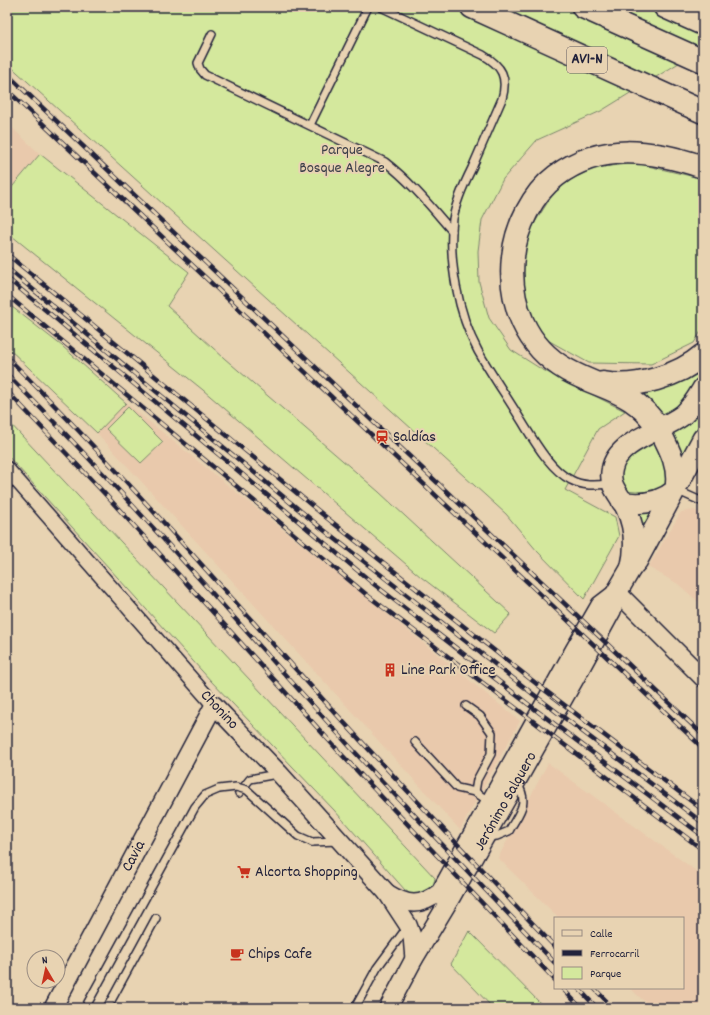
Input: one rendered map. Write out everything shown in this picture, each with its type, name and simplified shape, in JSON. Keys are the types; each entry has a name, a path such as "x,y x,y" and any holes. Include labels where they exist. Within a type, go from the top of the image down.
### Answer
{"highway":[{"name":"AV1-N","path":"472,7 703,112"},
{"path":"583,7 703,62"},
{"path":"665,7 703,24"},
{"path":"659,429 649,414 637,403 618,392 566,370 549,357 535,343 525,327 518,311 512,275 513,253 518,233 528,209 543,188 552,179 571,166 585,159 613,153 641,152 670,157 703,167"},
{"path":"590,380 621,384 656,379 678,372 703,355"}],"main road":[{"path":"612,484 612,469 617,456 631,444 679,418 693,406 703,388"},
{"path":"622,502 634,503 653,501 667,496 675,490 676,475 674,463 670,449 659,429"},
{"name":"Jerónimo Salguero","path":"617,592 631,568 637,561 703,438"},
{"name":"Jerónimo Salguero","path":"612,484 631,520 634,532 635,546 631,568"}],"street":[{"name":"Chonino","path":"7,469 214,705 279,773 387,893 408,925 412,936 414,959"},
{"path":"617,592 703,678"},
{"name":"Jerónimo Salguero","path":"388,1008 414,959 452,896 484,837 495,806 516,780 538,745 612,611 617,592"},
{"name":"Jerónimo Salguero","path":"387,893 400,901 420,903 431,899 440,892 495,806 574,650 600,605 617,592"},
{"name":"Cavia","path":"53,1008 214,705"}],"lane":[{"path":"310,125 368,7"},
{"path":"381,7 483,55 495,63 503,74 505,85 502,98 455,208 452,231 455,276 467,327 478,351 538,447 553,465 570,480 589,486 612,484"},
{"path":"212,34 198,63 200,69 205,75 385,162 411,185 452,231"},
{"path":"675,490 703,502"},
{"path":"466,706 480,716 492,733 491,754 477,780 475,792"},
{"path":"415,742 457,788 475,792 495,806"},
{"path":"239,793 250,779 279,773"},
{"path":"484,837 498,836 509,831 524,804 523,792 516,780"},
{"path":"85,1008 195,807 205,795 219,789 236,787 247,790 298,836 312,842 341,841"},
{"path":"107,1008 156,918"},
{"path":"355,1008 377,968 408,925"}],"shaded area":[{"path":"7,123 40,154 7,193"},
{"path":"126,403 520,721 460,830 97,433"},
{"path":"694,510 703,514 703,606 678,584 648,567 681,512"},
{"path":"548,763 703,876 703,1008 651,1008 631,989 684,989 684,917 558,917 498,858"}],"green space":[{"name":"Parque Bosque Alegre","path":"7,7 703,7 703,48 601,111 537,140 503,179 482,220 478,251 479,282 489,318 511,350 541,369 625,411 598,429 565,490 615,517 619,536 584,599 537,551 506,514 7,63"},
{"path":"40,154 189,272 167,306 224,358 379,492 511,614 494,633 421,577 203,390 7,232 7,193"},
{"path":"703,162 703,328 694,343 651,364 589,363 544,338 521,304 525,238 558,186 594,168 635,163 695,177"},
{"path":"7,303 62,346 126,403 97,433 7,347"},
{"path":"703,355 703,438 637,561 612,469 659,429 606,383"},
{"path":"128,407 163,442 141,463 106,429"},
{"path":"7,420 435,878 432,887 428,891 413,896 405,890 334,810 211,681 7,455"},
{"path":"469,931 545,1008 493,1008 451,964"}],"railway":[{"path":"7,74 703,735"},
{"path":"7,90 703,748"},
{"path":"7,254 327,518 538,685 703,810"},
{"path":"7,268 320,527 533,694 703,823"},
{"path":"7,278 375,585 528,704 703,836"},
{"path":"7,295 367,595 703,850"},
{"path":"7,357 98,451 361,741 554,946"},
{"path":"7,374 52,419 139,512 352,749 554,962"},
{"path":"7,391 104,493 343,756 554,979"},
{"path":"563,989 581,1008"},
{"path":"579,989 597,1008"},
{"path":"595,989 613,1008"}],"place":[{"name":"Saldías","path":"382,437"},
{"name":"Line Park Office","path":"390,670"},
{"name":"Alcorta Shopping","path":"244,872"},
{"name":"Chips Cafe","path":"237,954"}]}
